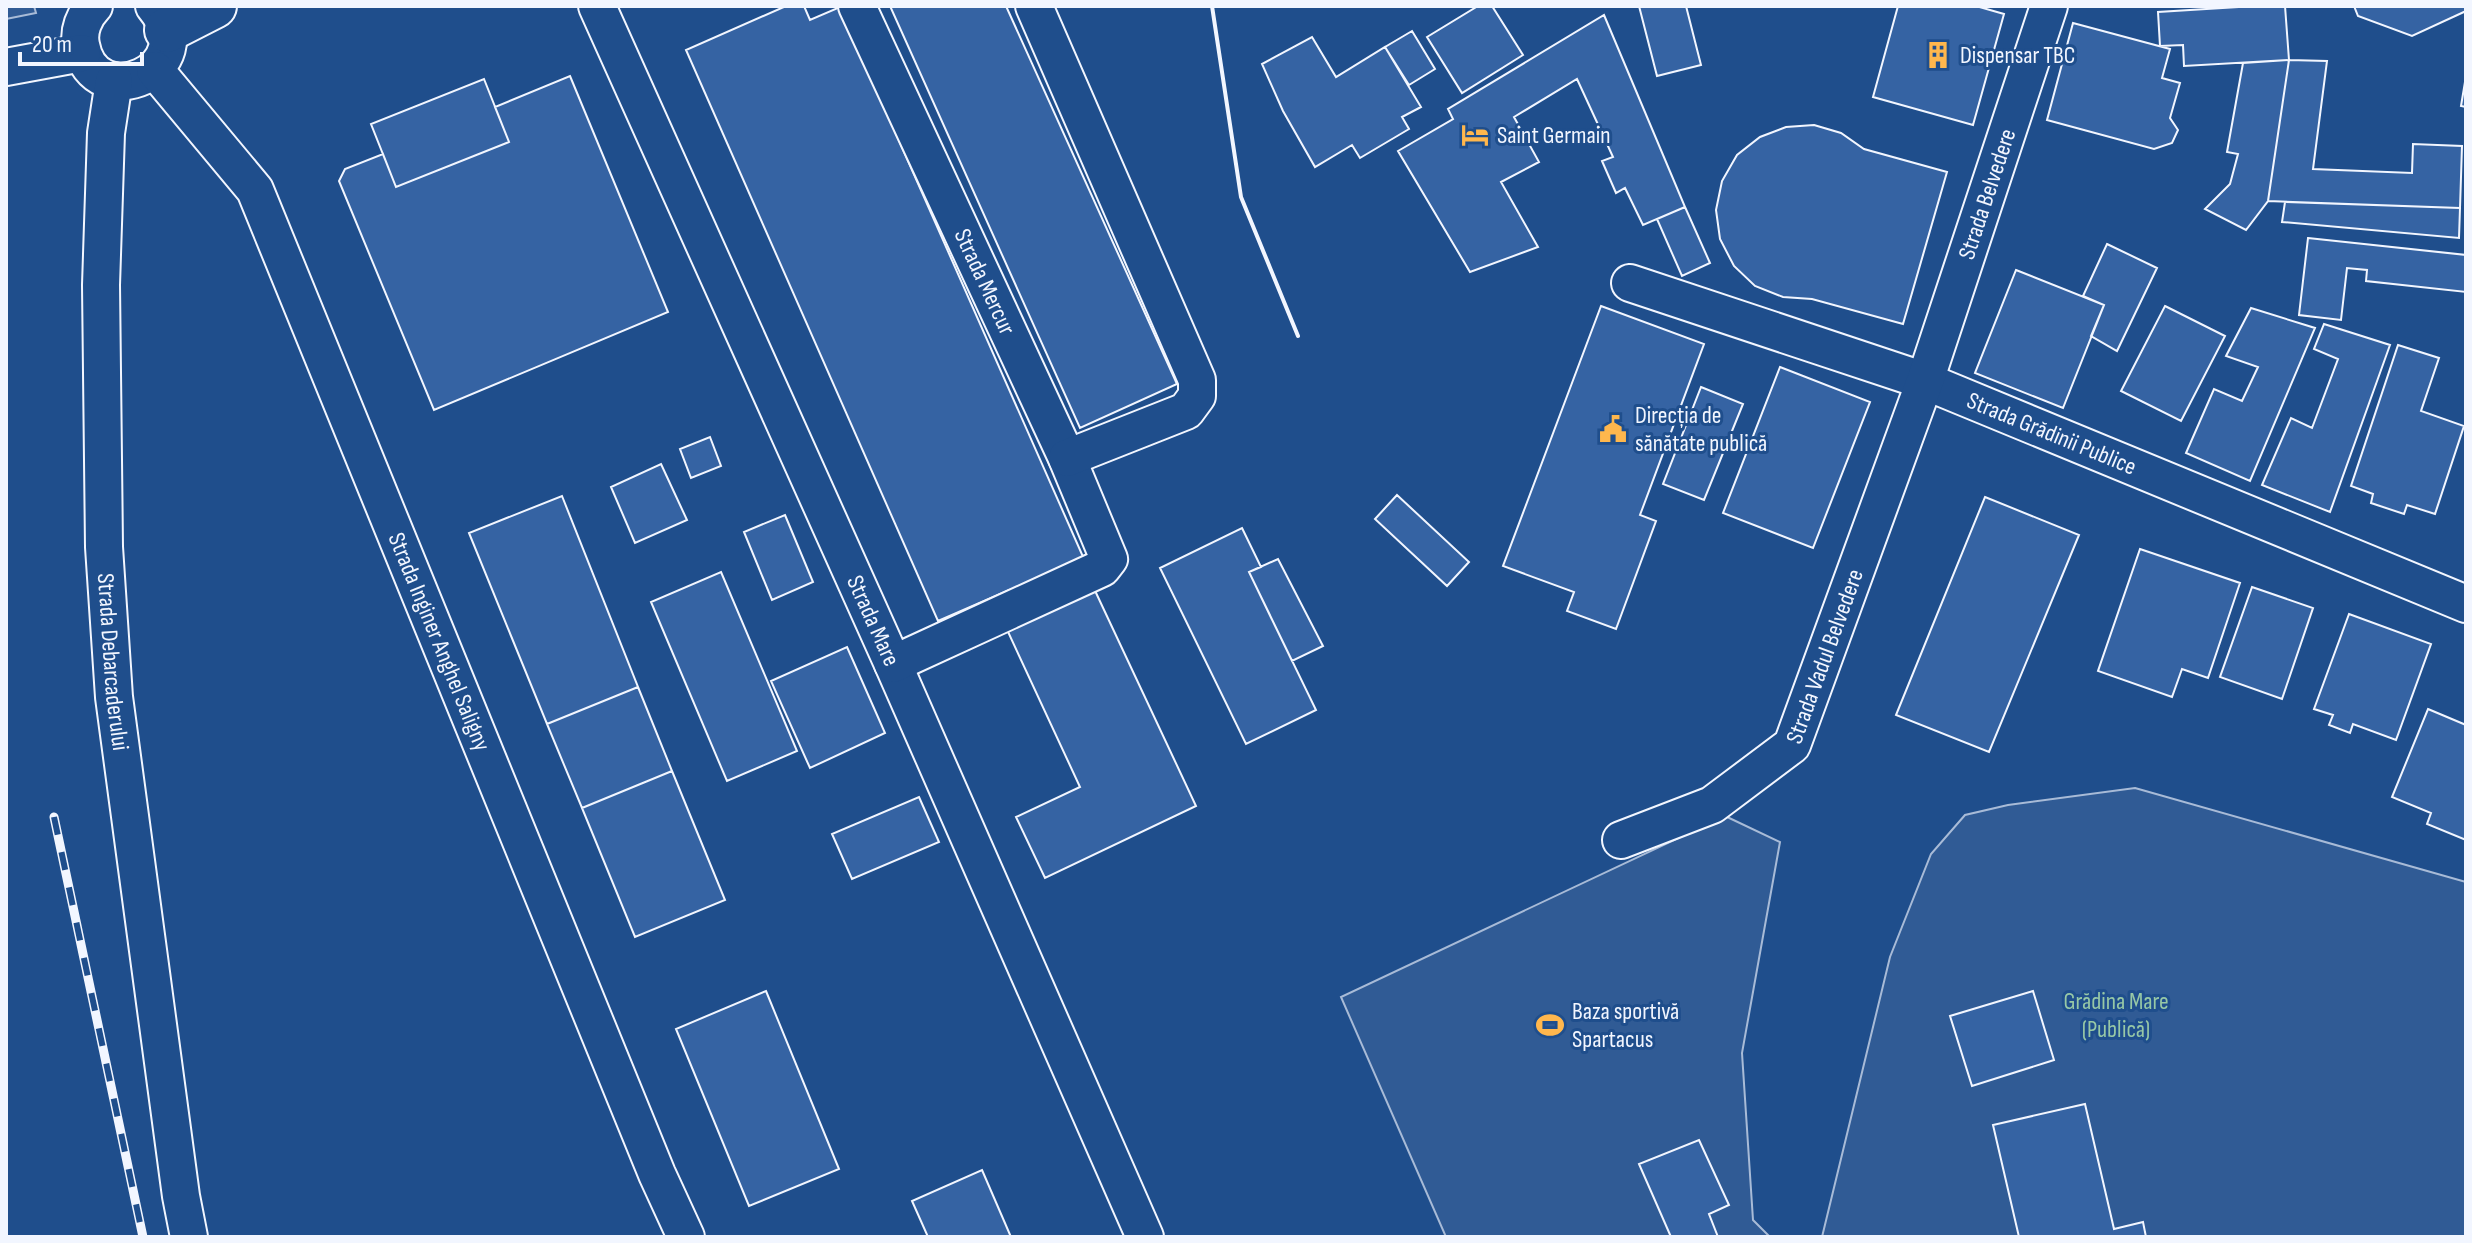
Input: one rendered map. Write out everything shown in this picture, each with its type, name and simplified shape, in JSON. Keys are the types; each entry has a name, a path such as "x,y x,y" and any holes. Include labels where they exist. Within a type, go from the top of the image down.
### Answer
{"street":[{"path":"89,8 80,39 82,53 100,76 129,83 143,78 159,35 214,6"},
{"name":"Strada Mare","path":"597,6 893,664 1145,1237"},
{"name":"Strada Mercur","path":"857,6 1067,458 1109,559 1102,568 893,664"},
{"path":"1034,6 1197,380 1197,396 1186,411 1067,458"},
{"name":"Strada Belvedere","path":"1925,381 2049,6"},
{"name":"Strada Inginer Anghel Saligny","path":"159,35 255,190 657,1174 686,1237"},
{"path":"6,67 82,53"},
{"name":"Strada Debarcaderului","path":"114,81 106,133 100,367 104,547 114,697 189,1237"},
{"name":"Strada Grădinii Publice","path":"1630,283 1925,381 2466,604"},
{"name":"Strada Vadul Belvedere","path":"1621,840 1712,805 1792,745 1925,381"}],"green space":[{"path":"6,6 34,6 36,13 6,19"},
{"name":"Grădina Mare (Publică)","path":"2135,788 2466,882 2466,1237 1822,1237 1890,957 1931,854 1965,815 2008,805"},
{"name":"Baza sportivă Spartacus","path":"1725,816 1780,842 1742,1053 1753,1220 1770,1237 1446,1237 1341,997"}],"building":[{"path":"786,6 804,6 810,20 840,7 1088,568 1014,601 1009,590 938,621 686,50"},
{"path":"890,6 1006,6 1177,384 1080,428"},
{"path":"1478,6 1492,6 1523,55 1462,93 1427,37"},
{"path":"1639,6 1686,6 1701,65 1657,76"},
{"name":"Dispensar TBC","path":"1898,6 1976,6 2004,14 1973,125 1873,97"},
{"path":"2285,6 2289,60 2184,66 2183,45 2160,46 2158,12"},
{"path":"2354,6 2466,6 2466,11 2412,36 2358,16"},
{"name":"Saint Germain","path":"1604,15 1685,207 1643,225 1625,188 1616,193 1602,161 1613,157 1577,79 1514,117 1539,162 1501,182 1538,247 1470,272 1398,151 1453,119 1448,109"},
{"path":"2073,23 2170,49 2162,78 2180,83 2170,118 2178,130 2172,143 2154,149 2047,120"},
{"path":"1412,31 1435,69 1409,85 1385,47"},
{"path":"1312,37 1336,77 1385,47 1421,107 1402,117 1409,129 1360,158 1352,145 1315,167 1283,111 1262,64"},
{"path":"2289,60 2268,201 2246,230 2205,209 2230,184 2238,154 2227,152 2243,63"},
{"path":"2289,60 2327,61 2313,169 2412,173 2413,144 2462,146 2460,208 2268,201"},
{"path":"570,76 668,312 434,410 339,181 345,169 383,154 396,187 509,142 495,107"},
{"path":"2466,76 2466,107 2461,106"},
{"path":"484,79 509,142 396,187 371,124"},
{"path":"1814,125 1841,133 1864,149 1947,172 1903,324 1812,299 1783,297 1755,286 1734,266 1720,239 1716,210 1722,181 1737,155 1760,137 1786,127"},
{"path":"2285,202 2460,208 2459,238 2282,222"},
{"path":"1685,207 1710,263 1682,276 1657,219"},
{"path":"2308,238 2466,255 2466,292 2366,281 2367,270 2347,268 2341,320 2299,315"},
{"path":"2107,244 2157,268 2117,351 2091,336 2104,305 2083,296"},
{"path":"2016,270 2104,305 2063,408 1975,373"},
{"name":"Direcția de sănătate publică","path":"1601,306 1704,344 1640,515 1656,521 1616,629 1567,611 1574,592 1503,566"},
{"path":"2165,306 2225,336 2181,421 2121,391"},
{"path":"2251,308 2315,328 2250,481 2186,453 2214,389 2242,401 2258,367 2226,356"},
{"path":"2324,324 2390,345 2330,512 2262,485 2291,418 2312,428 2338,359 2314,349"},
{"path":"2398,345 2439,358 2421,411 2464,426 2435,514 2407,505 2404,514 2371,503 2373,494 2351,486"},
{"path":"1780,367 1870,402 1813,548 1723,513"},
{"path":"1701,387 1743,404 1704,500 1663,484"},
{"path":"710,437 721,466 691,478 680,449"},
{"path":"661,464 687,520 635,543 611,487"},
{"path":"1397,495 1469,562 1447,586 1375,519"},
{"path":"562,496 638,687 547,724 469,533"},
{"path":"1985,497 2079,535 1989,752 1896,715"},
{"path":"785,515 813,582 772,600 744,532"},
{"path":"1242,528 1261,567 1249,572 1316,710 1246,744 1160,568"},
{"path":"2140,549 2240,583 2208,678 2182,669 2172,697 2098,671"},
{"path":"1278,559 1323,646 1292,661 1249,572"},
{"path":"721,572 797,751 727,781 651,602"},
{"path":"1090,580 1196,806 1045,878 1016,817 1080,787 1003,621"},
{"path":"2252,587 2313,608 2282,699 2220,677"},
{"path":"2349,614 2431,644 2396,740 2353,724 2350,733 2329,725 2333,715 2314,709"},
{"path":"847,647 885,733 810,768 771,681"},
{"path":"638,687 672,771 582,808 547,724"},
{"path":"2428,709 2466,725 2466,840 2427,824 2431,813 2392,797"},
{"path":"672,771 725,900 635,937 582,808"},
{"path":"919,797 939,842 852,879 832,834"},
{"path":"766,991 839,1169 749,1206 676,1029"},
{"path":"2033,991 2054,1060 1972,1086 1950,1016"},
{"path":"2085,1104 2114,1229 2143,1222 2146,1237 2019,1237 1993,1125"},
{"path":"1699,1140 1729,1205 1709,1214 1718,1237 1671,1237 1639,1164"},
{"path":"982,1170 1011,1237 928,1237 912,1201"}],"railway":[{"path":"54,817 143,1237"}],"wall":[{"path":"1212,6 1241,197 1298,336"}],"place":[{"name":"Dispensar TBC","path":"1938,55"},
{"name":"Saint Germain","path":"1475,135"},
{"name":"Direcția de sănătate publică","path":"1613,429"},
{"name":"Baza sportivă Spartacus","path":"1550,1025"}]}
